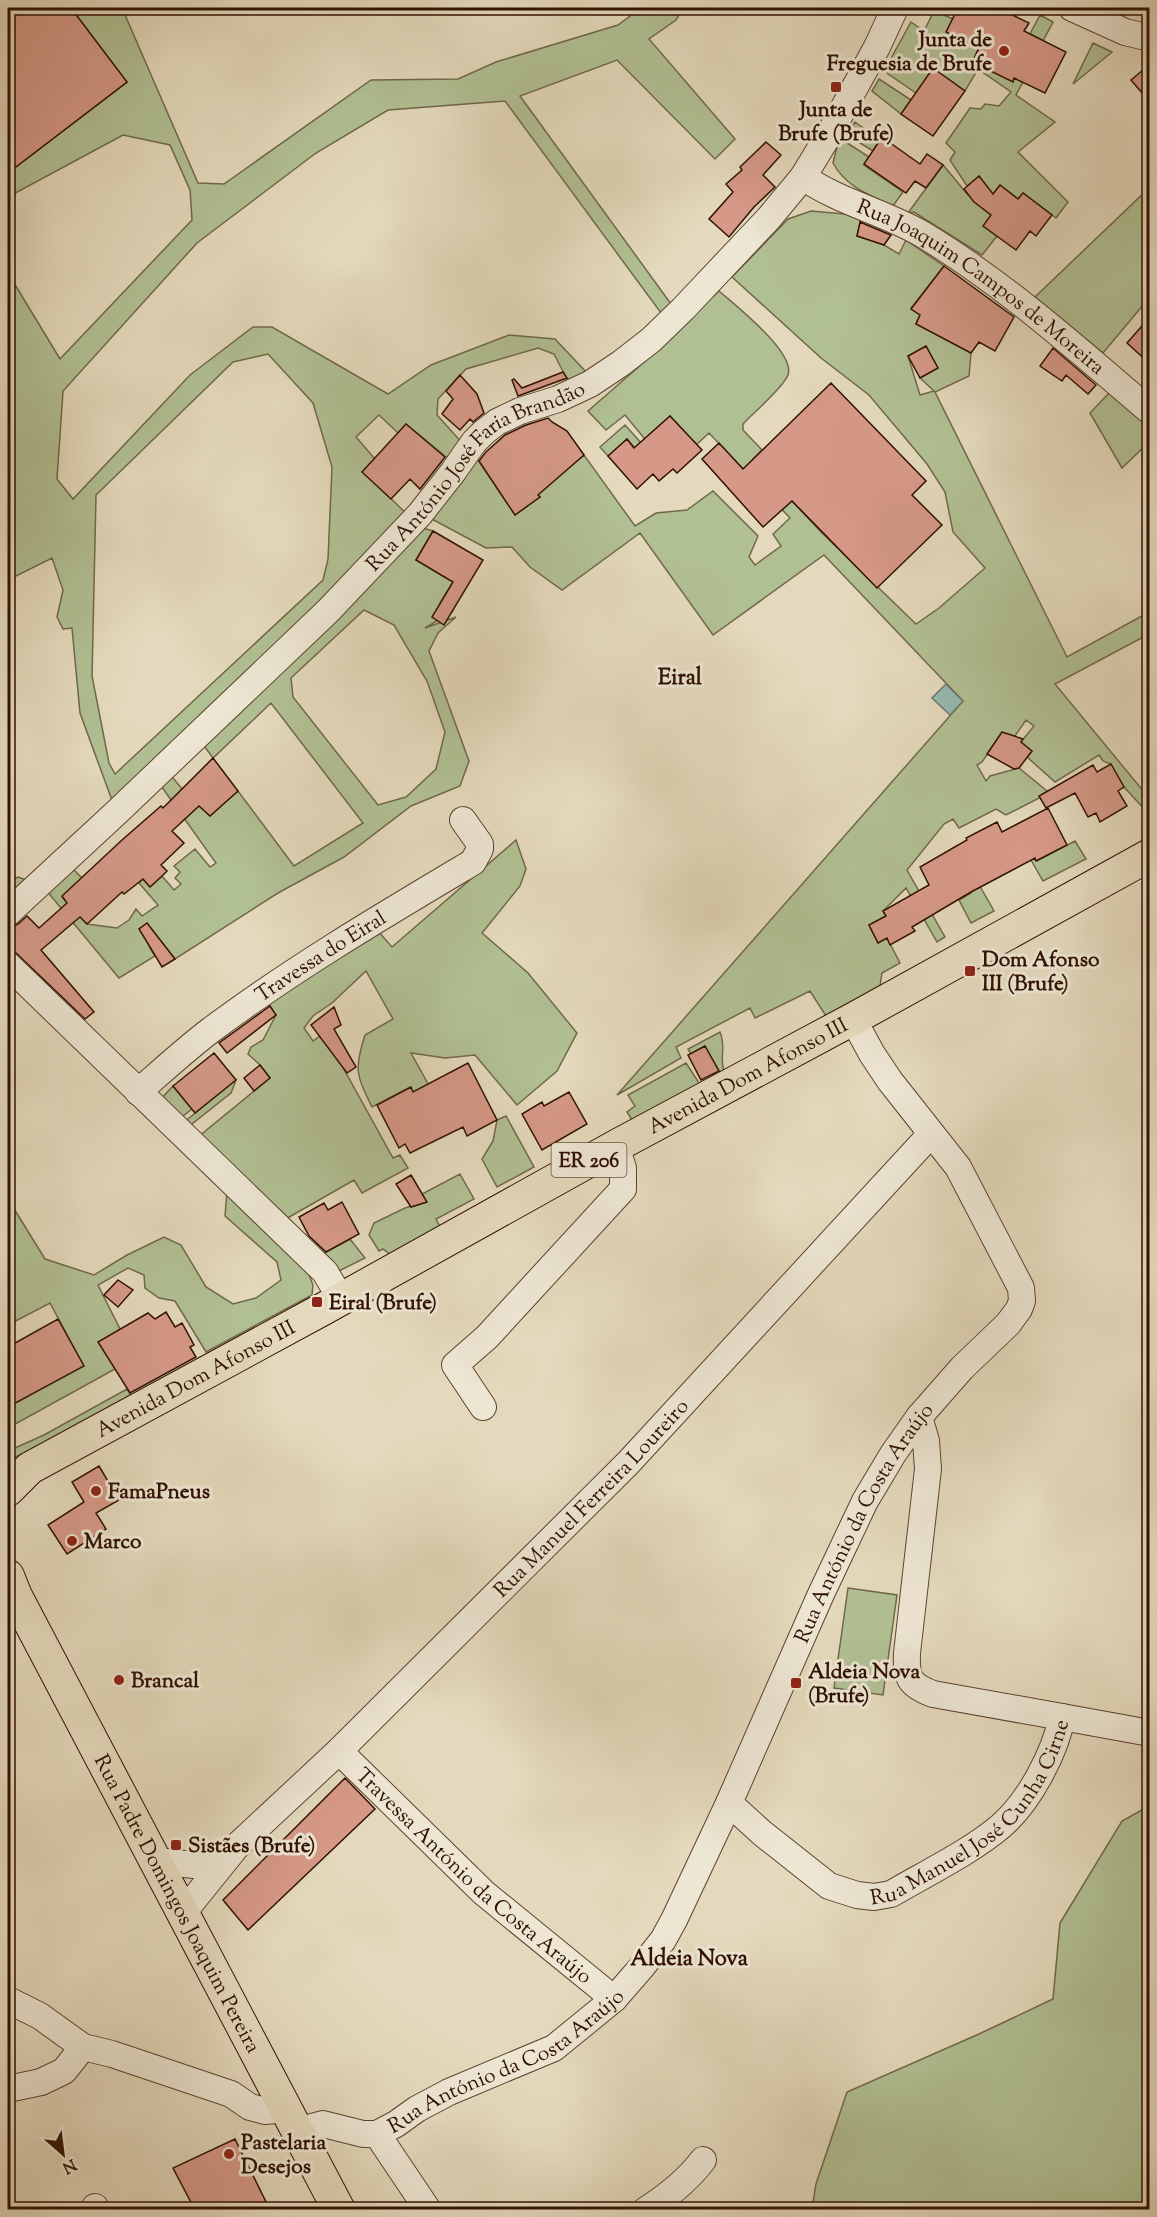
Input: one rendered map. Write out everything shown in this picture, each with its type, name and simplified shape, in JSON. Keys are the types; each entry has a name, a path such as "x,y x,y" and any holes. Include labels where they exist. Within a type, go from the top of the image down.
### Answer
{"main road":[{"name":"Avenida Dom Afonso III","path":"8,1490 19,1470 341,1299 1149,855"},
{"name":"Rua Padre Domingos Joaquim Pereira","path":"10,1588 339,2210"}],"street":[{"name":"Rua António José Faria Brandão","path":"8,914 328,611 420,514 484,432 497,422 520,411 558,399 590,384 636,352 683,309 769,218 814,162 872,58 895,8"},
{"path":"1072,8 1118,29 1149,38"},
{"name":"Rua Joaquim Campos de Moreira","path":"803,177 818,187 897,220 963,262 1043,320 1149,411"},
{"name":"Travessa do Eiral","path":"138,1092 210,1031 261,995 373,921 473,862 480,849 480,844 463,820"},
{"path":"8,965 325,1272 341,1299"},
{"name":"Rua António da Costa Araújo","path":"250,2107 291,2120 323,2124 363,2134 378,2134 449,2092 554,2048 614,1999 663,1940 729,1803 821,1594 866,1501 893,1454 918,1417 1019,1310 1022,1301 1021,1288 958,1167 872,1054 853,1018"},
{"name":"Rua Manuel Ferreira Loureiro","path":"182,1914 236,1847 339,1751 628,1463 931,1134"},
{"path":"483,1407 455,1365 487,1337 622,1189 623,1168 616,1146"},
{"name":"Rua Manuel José Cunha Cirne","path":"729,1803 762,1833 829,1886 856,1895 874,1897 891,1894 986,1838 1017,1809 1042,1770 1058,1734 1062,1718 933,1694 919,1689 909,1679 906,1667 907,1653 928,1469 926,1441 918,1417"},
{"path":"1062,1718 1149,1733"},
{"name":"Travessa António da Costa Araújo","path":"339,1751 484,1893 614,1999"},
{"name":"Rua Manuel Ferreira Loureiro","path":"156,1861 205,1864 236,1847"},
{"path":"8,2000 40,2016 83,2047 112,2054 231,2094 250,2107 268,2074"},
{"path":"8,2089 41,2082 64,2071 83,2047"},
{"path":"378,2134 428,2210"},
{"path":"646,2210 691,2176 703,2160"}],"green space":[{"path":"71,8 122,8 198,183 224,184 371,80 458,79 496,62 618,25 641,8 684,8 676,20 649,39 735,139 715,159 617,60 520,96 671,304 661,313 505,101 388,110 316,153 197,243 63,391 57,479 73,499 190,375 253,327 272,327 388,394 431,365 509,335 555,339 587,373 570,385 554,354 538,348 466,369 438,399 437,415 464,445 451,461 406,424 398,433 379,415 356,437 375,459 363,472 409,516 113,803 80,713 72,628 63,629 57,617 63,590 52,558 8,580 8,273 60,359 192,220 190,190 170,145 123,135 8,197 8,173 127,82","holes":["268,354 313,403 332,467 328,559 323,580 115,774 109,763 92,676 96,495 233,362"]},
{"path":"934,11 953,19 947,32 979,48 973,61 1013,81 1014,78 1023,82 1016,95 1055,122 1018,152 1068,202 1056,218 1023,193 1018,199 1000,185 982,208 991,215 997,236 982,255 914,212 908,213 943,165 968,195 984,183 979,176 967,186 950,160 955,152 946,143 970,108 981,109 985,104 999,106 1011,92 978,69 965,91 933,69 916,93 884,71 911,22 924,31"},
{"path":"1040,15 1053,22 1043,41 1030,34"},
{"path":"1093,43 1112,52 1073,84"},
{"path":"879,79 911,100 901,114 872,91"},
{"path":"855,122 880,140 873,151 847,135"},
{"path":"844,141 869,157 864,165 903,192 893,206 851,184 838,171 833,163 838,142"},
{"path":"1149,188 1149,210 1145,218 1149,227 1149,298 1103,353 1035,297"},
{"path":"811,211 845,214 861,219 857,236 879,242 899,254 906,240 944,266 911,308 920,315 916,324 971,353 969,376 935,392 1067,657 1149,612 1149,634 1055,684 1149,798 1149,814 1124,787 1111,764 1103,761 1099,755 1055,782 1027,757 1032,751 1021,742 1034,726 1026,720 1015,736 1002,733 982,762 977,765 986,781 990,776 1019,768 1053,796 1041,797 1006,815 996,809 959,828 953,819 944,824 907,870 945,937 937,942 906,888 883,911 886,916 869,925 878,943 887,938 900,963 882,973 880,986 826,1016 810,991 755,1018 750,1008 676,1047 681,1058 617,1095 963,701 824,555 713,635 640,533 562,590 530,567 512,547 486,548 428,517 476,457 515,515 540,497 535,490 558,477 584,455 635,526 656,513 687,510 713,491 758,536 749,557 755,565 781,546 773,534 790,518 709,433 696,445 670,416 651,433 654,450 625,415 606,430 588,411 719,291 774,342 788,366 788,375 785,380 743,424 743,430 762,450 753,459 821,532 916,624 939,608 985,568 953,532 945,492 927,464 869,395 821,358 732,277 788,219","holes":["926,346 938,368 920,378 934,391 920,395 908,356"]},
{"path":"1110,392 1149,425 1149,442 1122,468 1090,413"},
{"path":"625,425 650,453 644,458 627,439 608,456 600,447"},
{"path":"419,527 433,531 416,560 453,582 440,603 453,611 425,628 456,617 438,633 429,651 469,761 460,786 411,806 344,857 278,893 175,959 160,940 150,948 155,956 119,978 46,890 71,867 82,878 62,897 87,924 117,928 129,920 136,909 142,916 158,905 139,883 143,879 150,887 162,876 174,890 181,884 175,878 180,872 174,866 195,849 210,867 216,863 159,783 169,773 210,816 238,791 294,866 363,823 271,703 213,758 202,743","holes":["364,610 394,625 427,681 445,732 436,769 406,797 378,805 293,697 291,678"]},
{"path":"516,840 526,869 520,886 482,933 528,973 577,1033 557,1071 517,1105 475,1055 445,1058 411,1053 432,1091 417,1100 410,1087 372,1107 358,1072 359,1056 365,1035 393,1019 366,971 332,1003 313,1016 304,1028 313,1041 320,1036 341,1064 393,1158 400,1155 408,1168 362,1193 354,1180 284,1220 198,1137 270,1078 248,1054 251,1047 263,1040 276,1015 266,1001 377,930 392,947"},
{"path":"1075,841 1086,859 1043,881 1023,846 1027,843 1037,861"},
{"path":"957,846 994,911 971,923 959,900 971,893 948,851"},
{"path":"18,877 29,881 8,901 8,883"},
{"path":"720,1032 725,1073 721,1075 705,1046 691,1054 688,1049"},
{"path":"686,1063 701,1086 634,1123 627,1112 635,1106 628,1095"},
{"path":"236,1080 231,1093 188,1127 183,1123"},
{"path":"173,1086 192,1109 179,1119 159,1101"},
{"path":"506,1116 534,1167 497,1187 482,1159 493,1141 497,1120"},
{"path":"460,1174 474,1199 436,1219 441,1229 391,1255 383,1249 379,1251 369,1235 374,1223 405,1208 426,1202 422,1194"},
{"path":"227,1192 308,1272 313,1285 312,1295 206,1352 175,1301 159,1298 145,1288 144,1275 128,1268 98,1285 120,1329 115,1369 8,1428 8,1407 83,1365 50,1303 8,1325 8,1199 45,1259 94,1275 127,1255 164,1237 181,1245 206,1287 233,1304 256,1298 281,1280 277,1262 225,1216"},
{"path":"350,1239 365,1258 337,1272 320,1255"},
{"path":"127,1389 132,1397 39,1447 8,1460 8,1451 44,1435"},
{"path":"848,1588 897,1595 883,1695 834,1688"},
{"path":"1149,1806 1149,2209 812,2209 816,2184 847,2092 1053,1999 1060,1923 1122,1821"}],"water":[{"path":"946,684 963,701 950,715 932,698"}],"building":[{"path":"8,8 71,8 127,82 8,173"},
{"path":"958,8 998,8 1029,23 1024,31 1066,52 1045,93 1014,78 1013,82 972,62 979,48 946,32"},
{"path":"1149,65 1149,101 1131,80"},
{"path":"933,68 965,91 933,136 901,114"},
{"path":"882,137 920,164 927,154 943,165 926,188 915,181 906,193 864,164"},
{"path":"766,142 781,155 763,175 775,187 754,207 729,237 709,219 733,192 726,184 742,170 740,167"},
{"path":"979,176 993,194 1000,185 1018,199 1023,193 1052,215 1036,236 1030,231 1016,250 983,226 991,215 974,202 964,189"},
{"path":"860,222 891,235 884,245 857,236"},
{"path":"944,266 1014,317 995,351 979,342 971,353 916,324 920,315 911,309"},
{"path":"1149,318 1149,363 1127,343"},
{"path":"926,346 938,368 920,378 908,356"},
{"path":"1053,348 1096,385 1088,394 1066,375 1062,381 1040,366"},
{"path":"563,372 567,378 518,396 512,380 514,379 522,388"},
{"path":"460,375 477,394 484,413 473,422 470,419 460,430 442,414 453,399 446,391"},
{"path":"831,383 926,481 912,495 942,525 877,588 792,501 763,527 702,459 719,443 743,469"},
{"path":"670,416 702,450 677,473 673,469 659,481 653,474 637,489 608,456 627,439 634,448"},
{"path":"548,418 567,431 584,455 538,495 540,497 515,515 479,461 505,435"},
{"path":"406,424 445,457 420,489 410,479 391,499 362,472"},
{"path":"433,531 483,560 444,625 432,617 453,582 416,560"},
{"path":"1002,732 1023,739 1021,742 1032,751 1019,768 1014,769 987,754"},
{"path":"213,758 238,791 210,816 199,806 172,831 184,843 161,865 167,871 150,887 143,879 124,894 122,892 87,924 80,917 41,950 94,1012 85,1019 15,952 8,941 8,928 18,924 27,916 39,928 67,903 62,896 161,806 163,808"},
{"path":"1111,764 1124,787 1118,791 1127,806 1100,822 1096,813 1088,817 1075,793 1046,808 1039,796 1093,765 1097,772"},
{"path":"1048,808 1067,845 1036,861 1035,858 971,892 912,927 915,931 890,945 887,938 878,943 869,925 886,916 883,911 929,885 920,867 967,840 966,838 997,822 1002,832"},
{"path":"147,923 175,959 162,967 139,929"},
{"path":"270,1006 276,1015 227,1053 219,1043"},
{"path":"334,1007 341,1025 334,1029 356,1067 347,1073 311,1025"},
{"path":"705,1046 719,1071 701,1080 688,1055"},
{"path":"214,1053 236,1080 195,1113 173,1086"},
{"path":"468,1063 497,1120 467,1136 463,1127 410,1153 405,1144 399,1148 377,1105 411,1087 413,1092"},
{"path":"260,1065 270,1078 254,1091 244,1078"},
{"path":"569,1092 587,1124 542,1150 522,1114 542,1102 544,1106"},
{"path":"411,1175 427,1202 411,1207 396,1184"},
{"path":"342,1202 359,1234 326,1252 309,1236 299,1217 324,1203 328,1210"},
{"path":"118,1280 133,1290 118,1307 104,1295"},
{"path":"166,1312 175,1327 182,1323 194,1345 190,1347 196,1357 130,1393 98,1342 148,1313 155,1319"},
{"path":"58,1319 84,1366 8,1407 8,1347"},
{"path":"99,1466 119,1500 96,1513 106,1529 67,1554 48,1525 84,1502 72,1482"},
{"path":"345,1778 375,1809 248,1930 223,1900"},
{"path":"235,2139 270,2210 195,2210 173,2168"}],"place":[{"name":"Junta de Freguesia de Brufe","path":"1004,51"},
{"name":"Junta de Brufe (Brufe)","path":"836,87"},
{"name":"Dom Afonso III (Brufe)","path":"970,971"},
{"name":"Eiral (Brufe)","path":"317,1302"},
{"name":"FamaPneus","path":"96,1491"},
{"name":"Marco","path":"72,1541"},
{"name":"Brancal","path":"119,1680"},
{"name":"Aldeia Nova (Brufe)","path":"796,1683"},
{"name":"Sistães (Brufe)","path":"176,1845"},
{"name":"Pastelaria Desejos","path":"229,2154"}],"district":[{"name":"Eiral","path":"680,676"},
{"name":"Aldeia Nova","path":"689,1957"}]}
